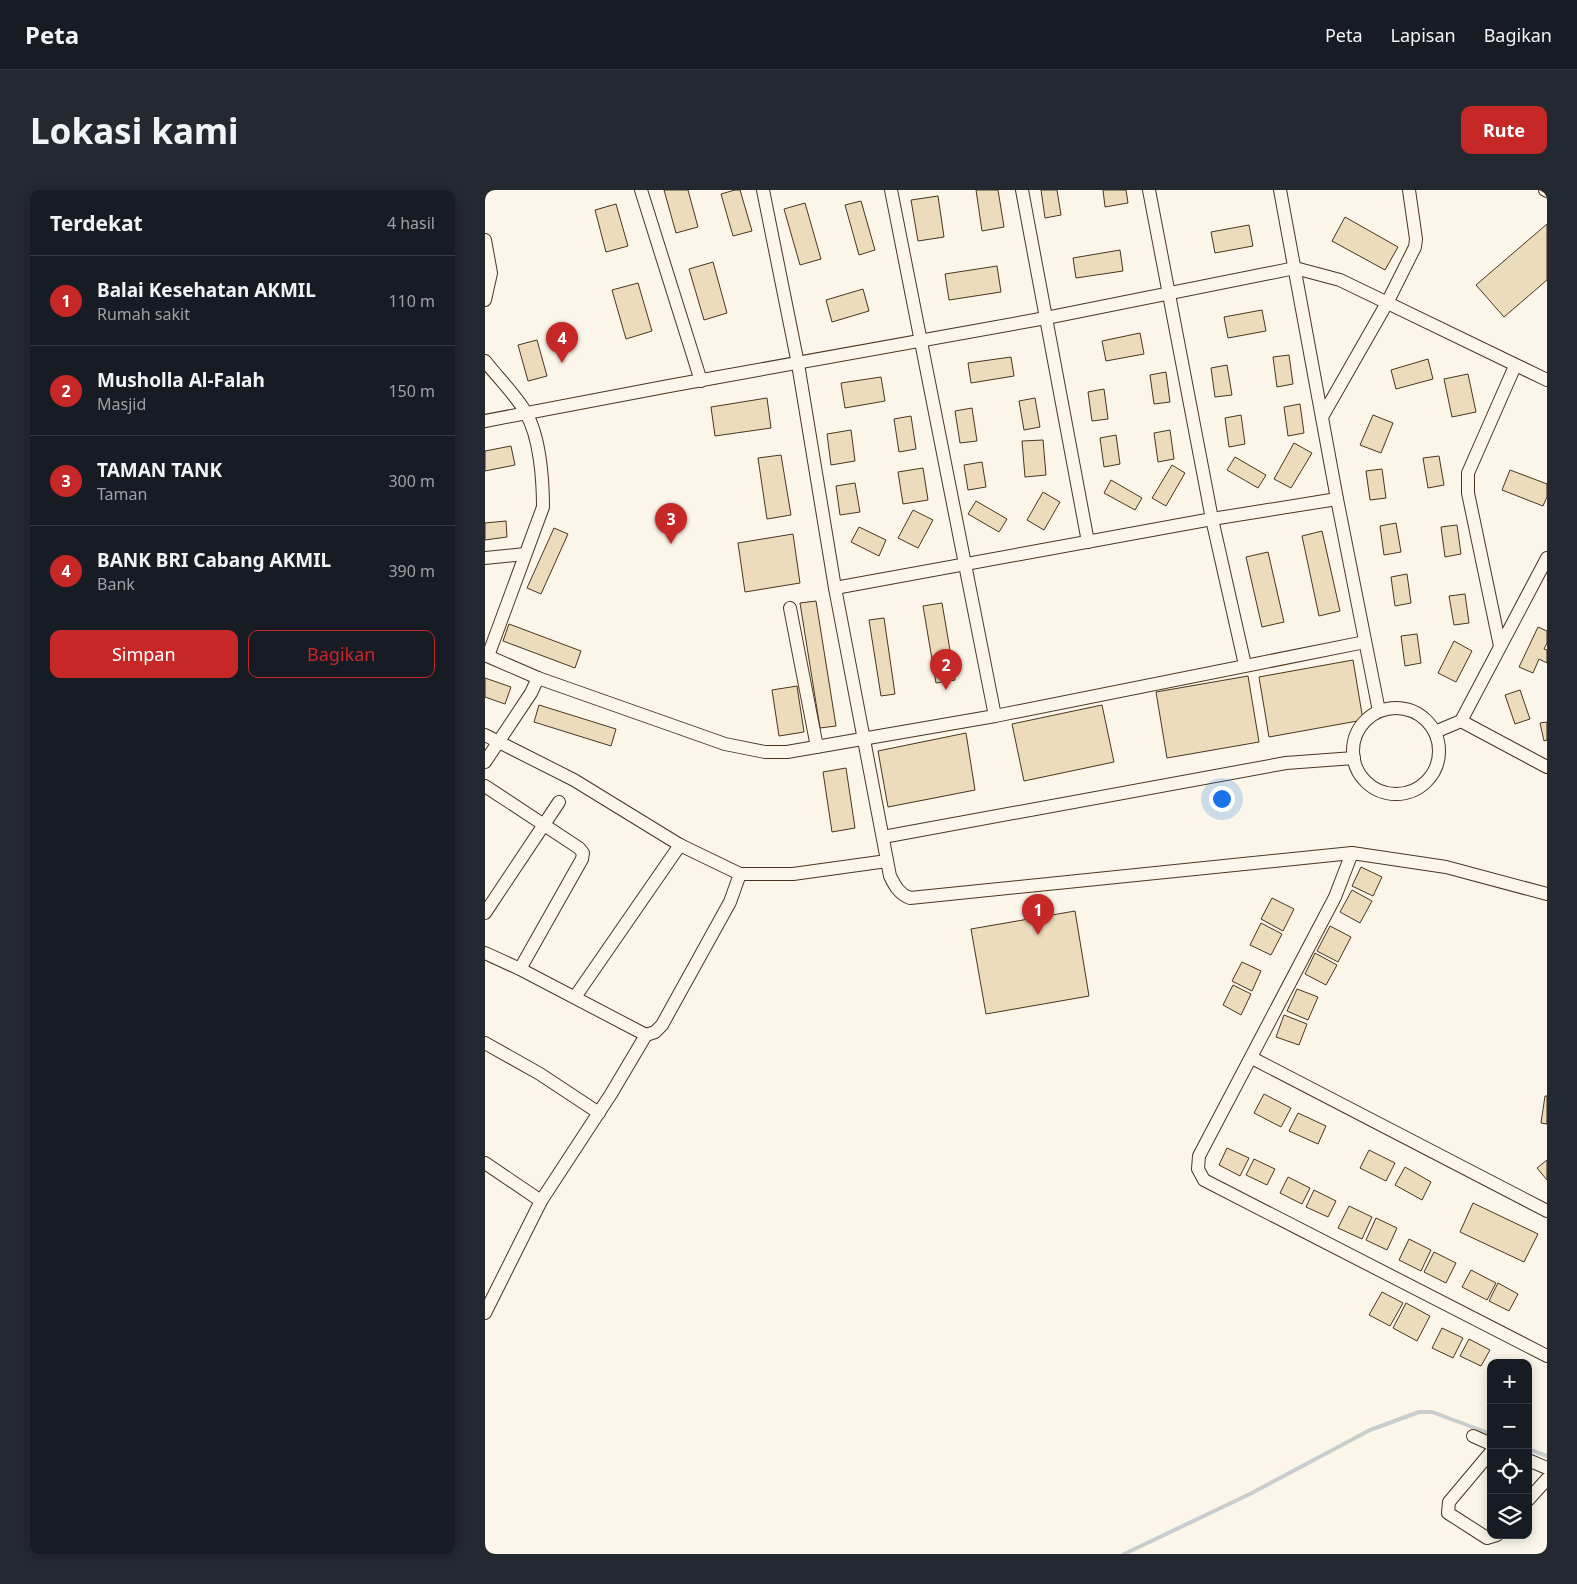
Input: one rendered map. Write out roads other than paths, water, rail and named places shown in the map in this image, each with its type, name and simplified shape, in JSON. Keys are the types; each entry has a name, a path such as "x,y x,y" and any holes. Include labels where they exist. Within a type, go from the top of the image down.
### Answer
{"street":[{"path":"641,190 701,381"},
{"path":"763,190 798,364 835,588 887,861 892,880 903,896 910,898 1352,853 1446,867 1547,894"},
{"path":"891,190 919,340 995,716"},
{"path":"1022,190 1088,542"},
{"path":"1149,190 1212,519 1245,665"},
{"path":"1280,190 1337,499 1379,711"},
{"path":"1322,417 1387,303 1415,247 1409,190"},
{"path":"485,240 491,273 485,300"},
{"path":"485,421 1170,295 1295,268 1340,280 1547,380"},
{"path":"485,361 526,413 538,452 543,482 543,507 486,655 538,678 725,744 765,752 787,752 995,716 1365,642"},
{"path":"1500,646 1467,494 1468,473 1515,366"},
{"path":"835,588 1212,519 1337,499"},
{"path":"485,558 525,554"},
{"path":"1435,732 1461,721 1547,558"},
{"path":"790,608 817,747"},
{"path":"485,762 538,678"},
{"path":"1395,708 1414,711 1427,720 1435,732 1439,756 1434,771 1422,786 1413,791 1398,794 1377,790 1365,781 1354,758 1355,740 1359,728 1379,711 1395,708"},
{"path":"1461,721 1547,767"},
{"path":"485,734 497,745 574,780 738,879 793,874 887,861"},
{"path":"883,837 1286,763 1354,758"},
{"path":"485,786 579,848 583,856 520,968"},
{"path":"485,913 559,802"},
{"path":"575,997 680,845"},
{"path":"1352,853 1335,896 1252,1058 1199,1156 1198,1169 1204,1180 1547,1356"},
{"path":"485,1313 541,1201 599,1113 646,1036 655,1032 662,1025 729,902 738,879"},
{"path":"485,953 520,968 646,1036"},
{"path":"485,1043 540,1074 599,1113"},
{"path":"1252,1058 1547,1211"},
{"path":"485,1163 541,1201"},
{"path":"1473,1436 1487,1442"},
{"path":"1487,1457 1449,1502 1447,1507 1449,1513 1487,1538"},
{"path":"1532,1462 1547,1468"},
{"path":"1532,1496 1547,1479"}],"waterway":[{"path":"1124,1554 1250,1494 1370,1430 1419,1412 1432,1412 1487,1433"},
{"path":"1532,1450 1547,1456"}],"place":[{"name":"BANK BRI Cabang AKMIL","path":"562,363"},
{"name":"TAMAN TANK","path":"671,544"},
{"name":"Musholla Al-Falah","path":"946,690"},
{"name":"Balai Kesehatan AKMIL","path":"1038,935"}]}
